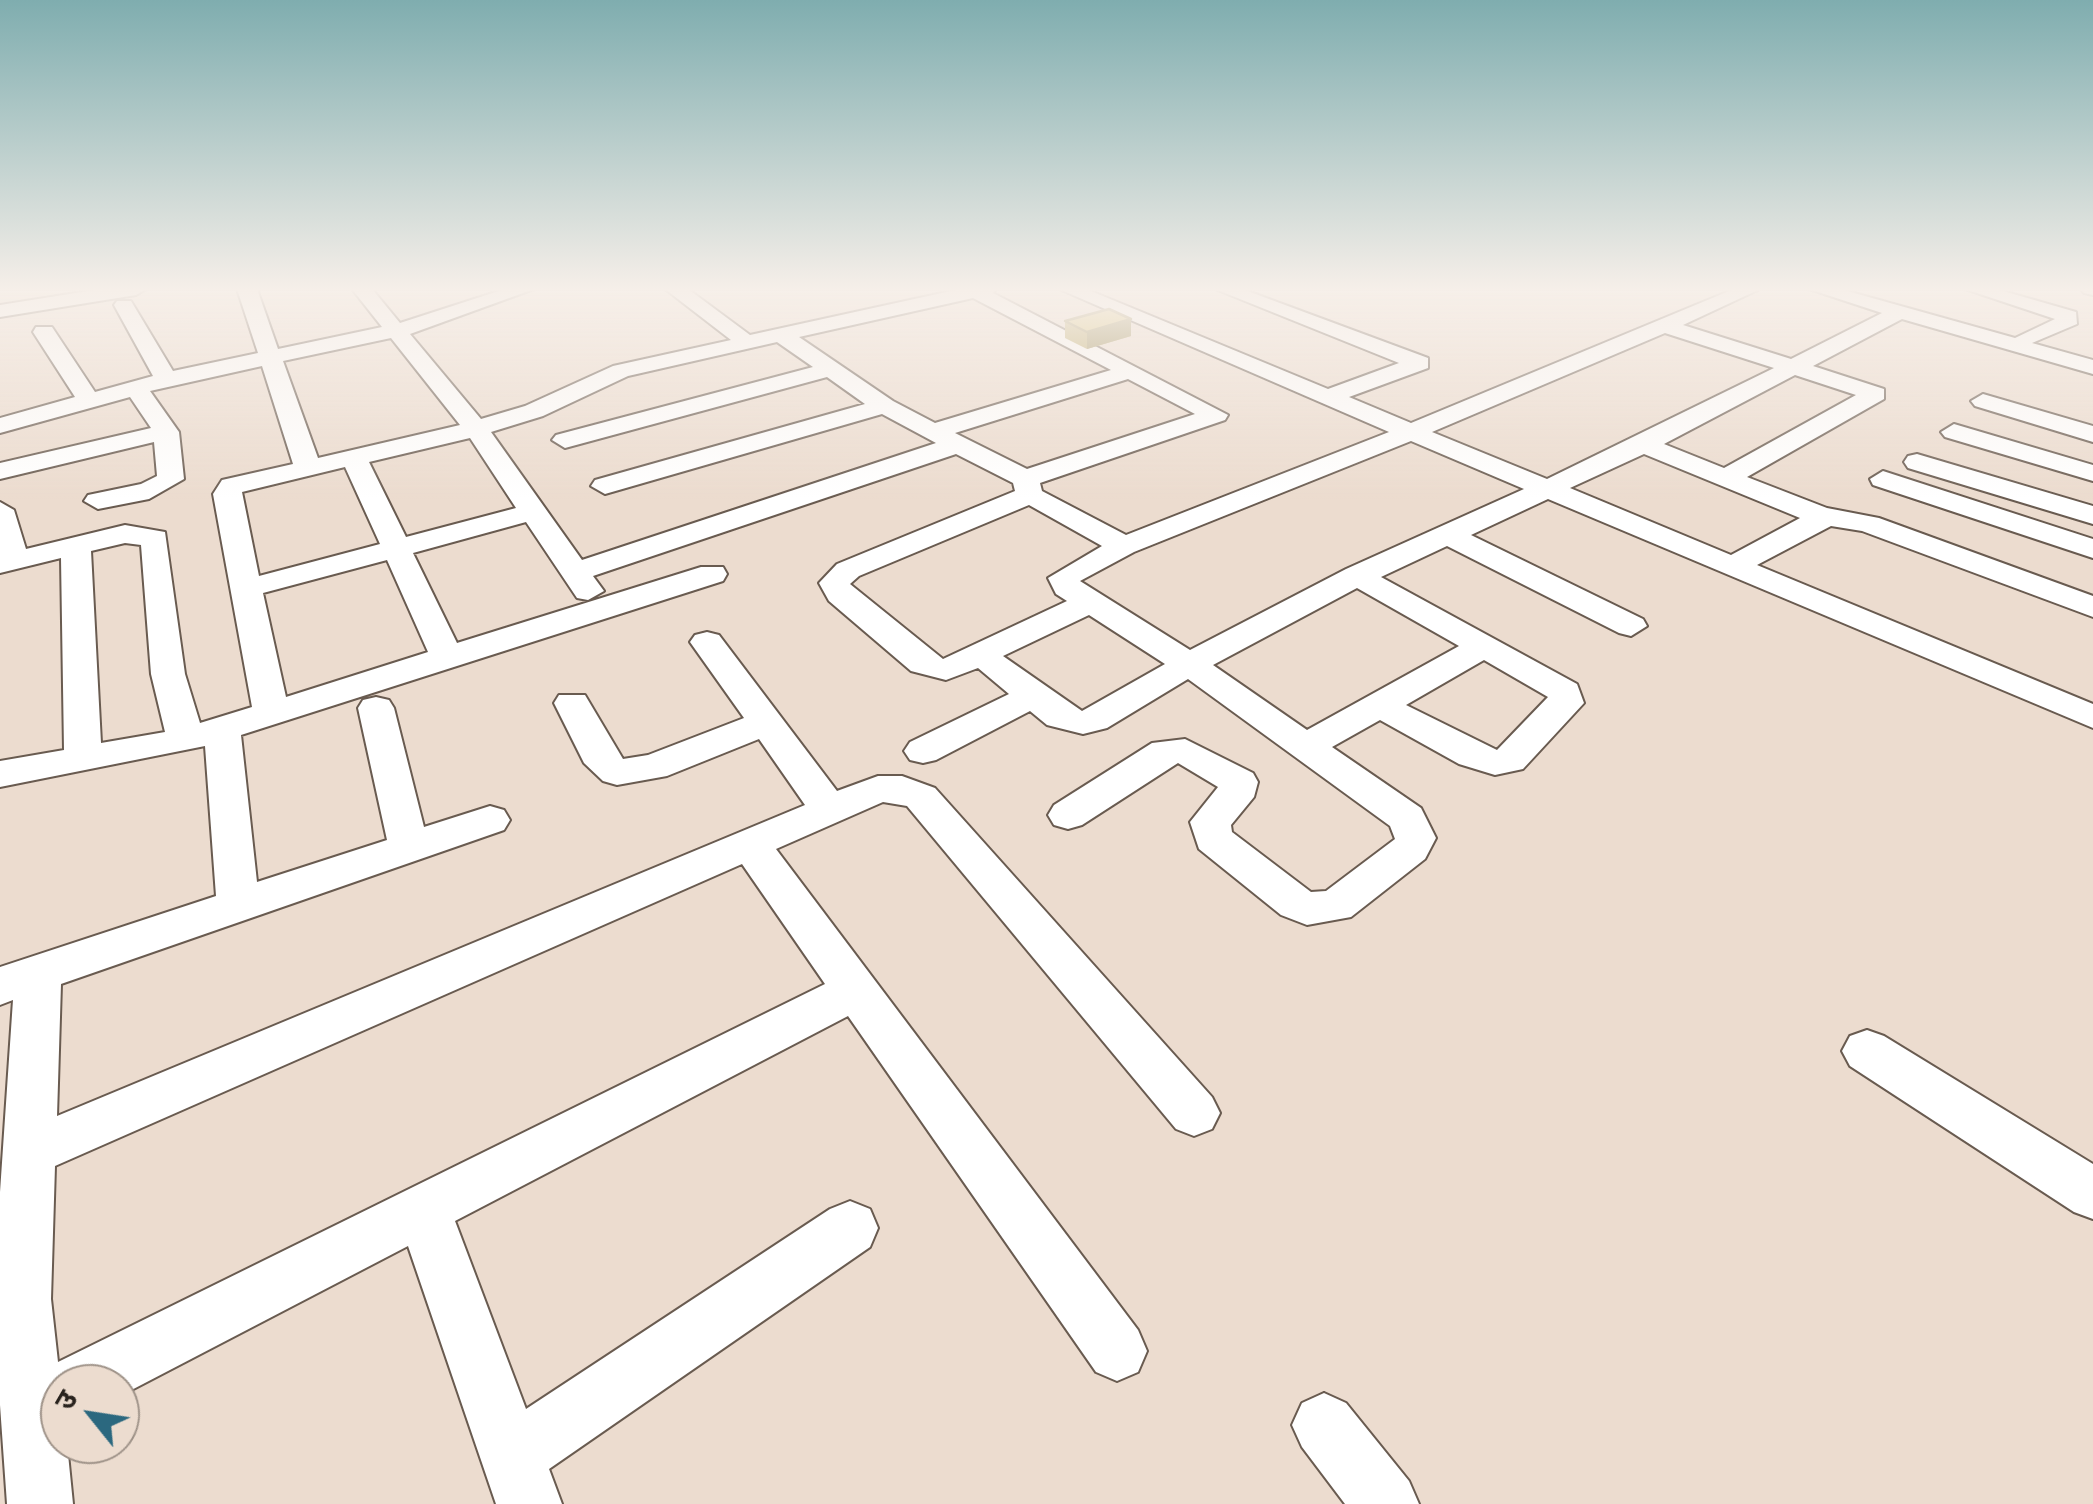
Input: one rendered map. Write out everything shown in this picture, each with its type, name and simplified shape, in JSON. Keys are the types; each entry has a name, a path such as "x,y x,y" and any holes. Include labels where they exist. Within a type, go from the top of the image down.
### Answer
{"street":[{"path":"62,359 88,400"},
{"path":"157,359 166,379"},
{"path":"0,426 166,379 266,359"},
{"path":"272,359 307,465"},
{"path":"419,359 476,429 601,610"},
{"path":"272,715 226,494 232,486 307,465 476,429 534,411 620,371 664,359"},
{"path":"817,359 884,406 1124,546"},
{"path":"1091,602 946,670 924,664 840,594 834,583 848,570 1028,487 1216,414 1104,359"},
{"path":"1233,359 2093,717"},
{"path":"1325,398 1420,363 1410,359"},
{"path":"1068,815 1165,752 1185,751 1239,782 1234,797 1210,822 1213,839 1307,909 1336,906 1410,849 1416,838 1407,818 1188,664 1068,587 1063,578 1124,546 1586,359"},
{"path":"1727,477 1876,394 1774,359"},
{"path":"993,664 1060,717 1083,723 1357,576 1642,445 1809,359"},
{"path":"2069,359 2093,366"},
{"path":"565,440 832,369"},
{"path":"576,572 1127,372"},
{"path":"98,500 168,485 171,480 166,432 136,388"},
{"path":"2012,390 2093,412"},
{"path":"1983,401 2093,434"},
{"path":"605,486 884,406"},
{"path":"0,471 166,432"},
{"path":"1954,432 2093,473"},
{"path":"1642,445 1823,517 1869,524 2093,607"},
{"path":"353,455 446,655"},
{"path":"1917,462 2093,515"},
{"path":"1883,480 2093,549"},
{"path":"0,510 7,563 124,534 154,538 168,674 204,735 238,905"},
{"path":"244,588 533,512"},
{"path":"1730,567 1823,517"},
{"path":"1446,534 1632,626"},
{"path":"76,546 83,756"},
{"path":"0,774 204,735 446,655 712,574"},
{"path":"1357,576 1565,692 1566,703 1510,760 1495,764 1381,706"},
{"path":"707,642 830,811"},
{"path":"1305,748 1484,646"},
{"path":"923,751 1034,695"},
{"path":"572,703 604,763 617,772 654,767 766,723"},
{"path":"376,708 409,848"},
{"path":"30,1152 878,788 902,789 921,797 1194,1113"},
{"path":"41,1364 11,1304 30,1152 19,979 490,820"},
{"path":"750,844 1117,1351"},
{"path":"118,1364 856,990"},
{"path":"1867,1051 2093,1194"},
{"path":"423,1209 521,1480 850,1228"},
{"path":"1324,1425 1386,1504"},
{"path":"40,1504 46,1464"}]}
